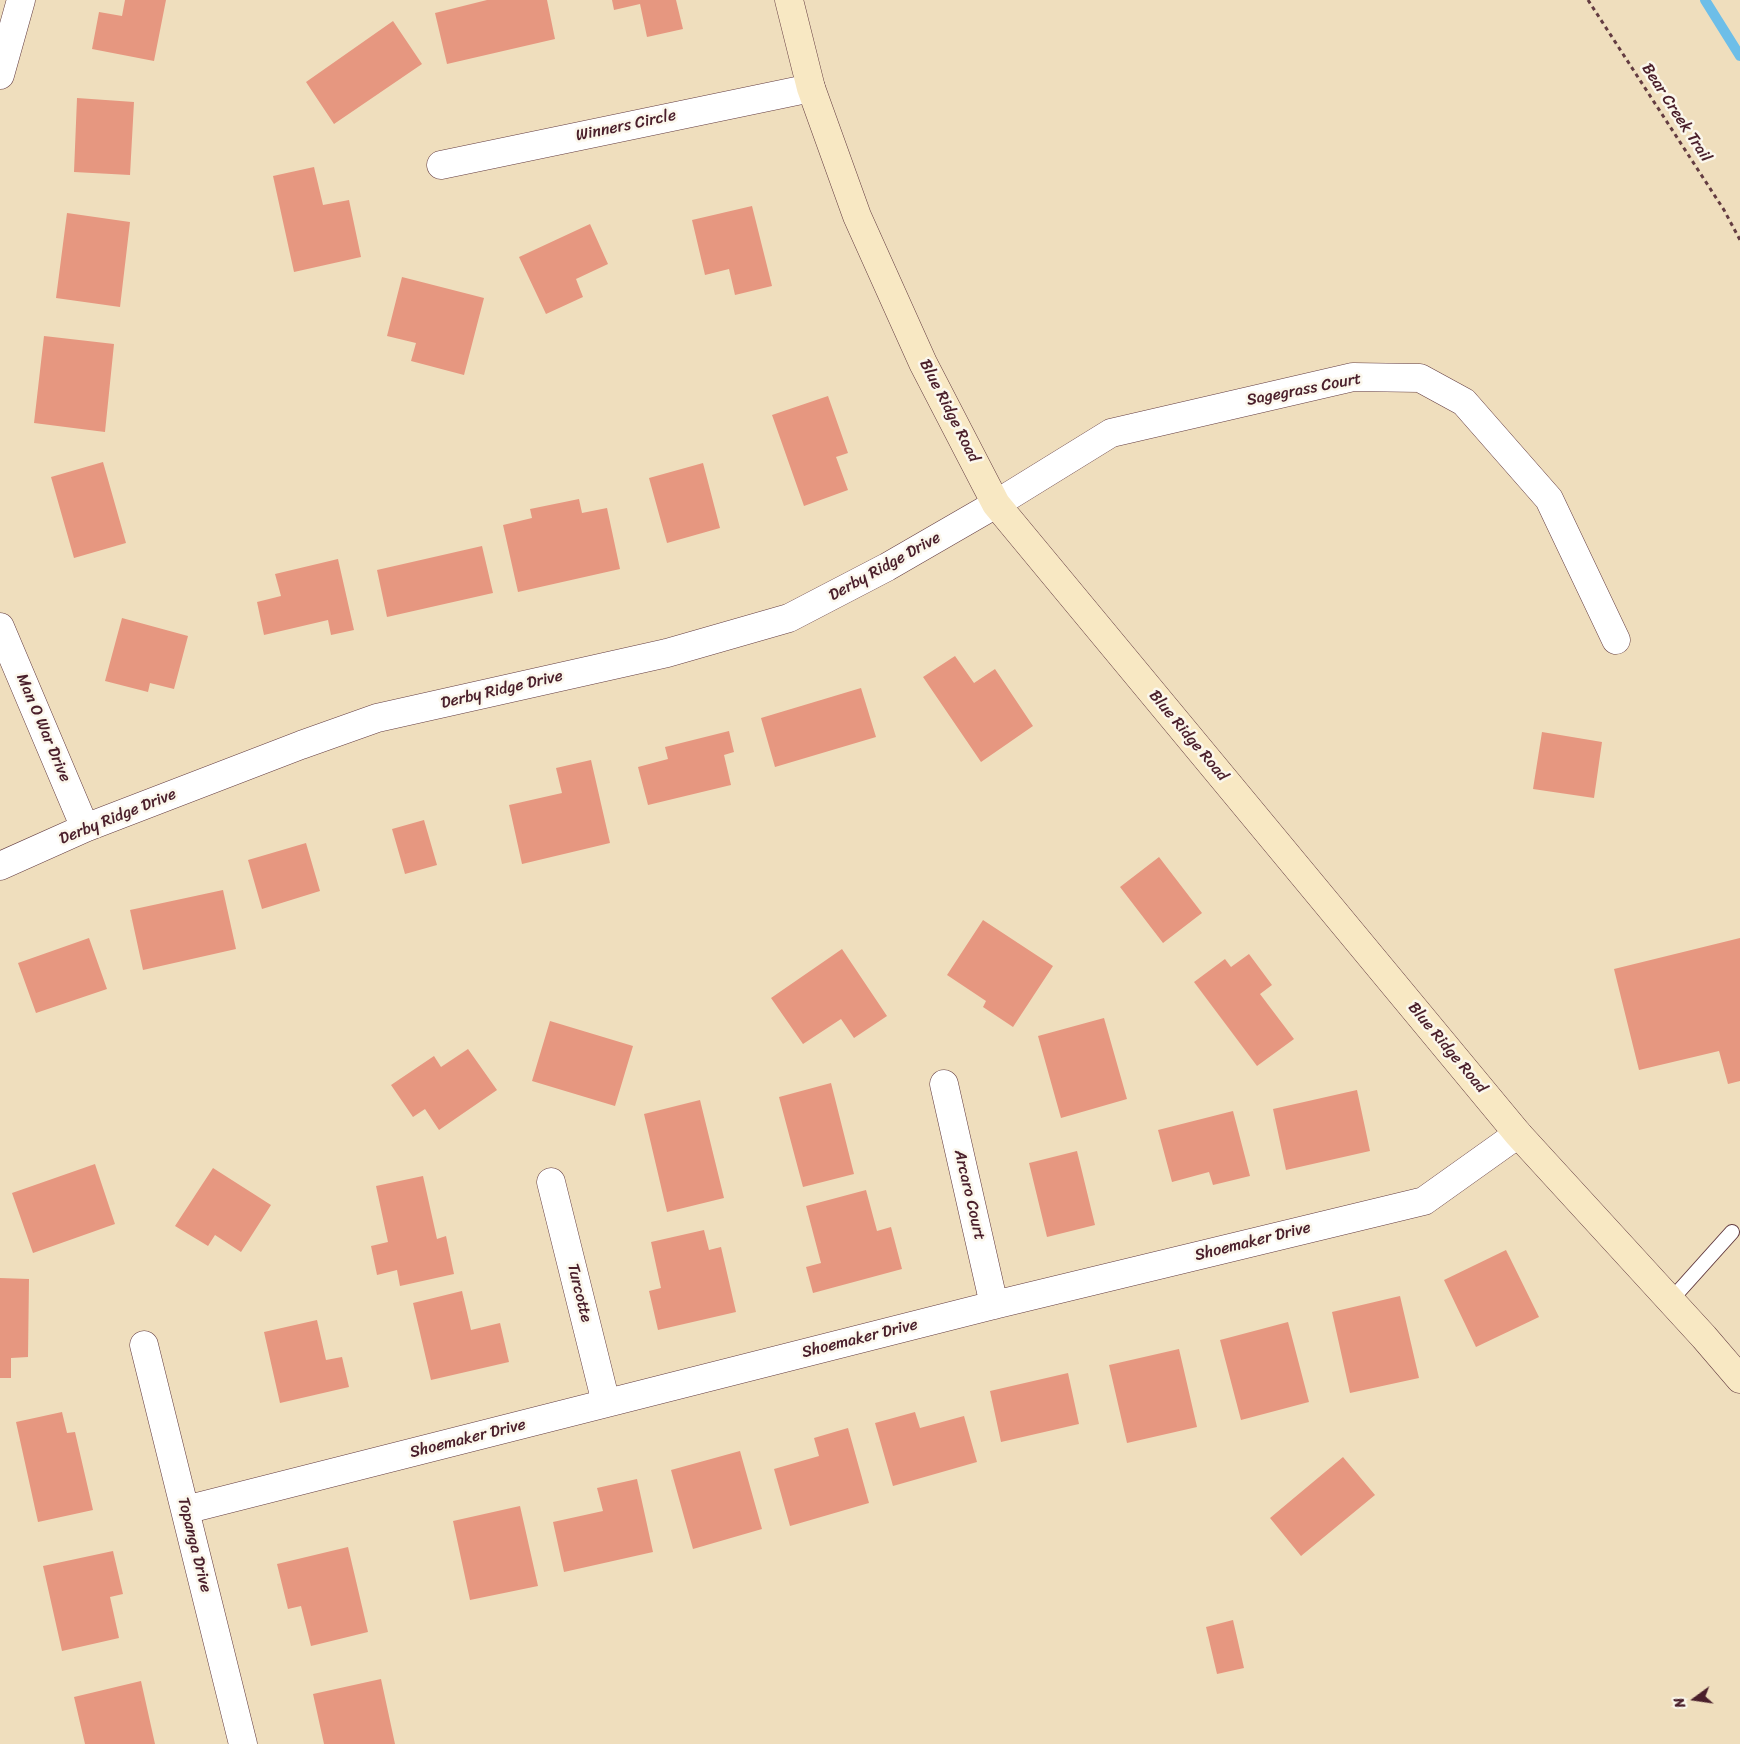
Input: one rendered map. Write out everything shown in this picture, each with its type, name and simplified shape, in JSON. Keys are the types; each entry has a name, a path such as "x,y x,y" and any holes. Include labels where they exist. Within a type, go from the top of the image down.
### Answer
{"street":[{"path":"0,75 21,0"},
{"name":"Blue Ridge Road","path":"789,0 811,88 857,216 923,363 996,504 1518,1134 1740,1379"},
{"name":"Winners Circle","path":"441,165 811,88"},
{"name":"Sagegrass Court","path":"996,504 1111,433 1353,377 1420,378 1464,402 1549,499 1616,640"},
{"name":"Derby Ridge Drive","path":"0,866 86,828 301,745 377,718 667,653 789,618 887,567 996,504"},
{"name":"Man O War Drive","path":"0,627 86,828"},
{"name":"Arcaro Court","path":"944,1084 994,1305"},
{"name":"Shoemaker Drive","path":"185,1510 994,1305 1424,1201 1518,1134"},
{"name":"Turcotte","path":"551,1182 606,1404"},
{"name":"Topanga Drive","path":"144,1345 243,1744"}],"lane":[{"path":"1670,1300 1732,1232"}],"path":[{"name":"Bear Creek Trail","path":"1588,0 1724,210 1740,240"}],"building":[{"path":"125,0 166,0 154,61 92,49 99,12 122,16"},
{"path":"487,0 547,0 555,39 447,64 435,13"},
{"path":"612,0 676,0 683,29 647,37 640,4 614,10"},
{"path":"393,21 422,64 334,124 306,82"},
{"path":"77,98 134,102 130,175 74,172"},
{"path":"314,167 323,205 349,200 361,257 294,272 273,176"},
{"path":"752,206 772,286 735,295 729,269 705,275 692,220"},
{"path":"67,213 130,222 120,307 56,298"},
{"path":"590,224 608,264 576,279 583,297 546,314 519,257"},
{"path":"402,277 484,298 464,375 411,361 416,343 387,336"},
{"path":"44,336 114,344 105,432 34,423"},
{"path":"828,396 848,453 836,457 848,490 804,506 772,415"},
{"path":"103,462 126,543 74,558 51,477"},
{"path":"703,463 720,528 667,543 649,478"},
{"path":"579,499 582,513 607,508 620,569 518,592 503,525 532,518 530,509"},
{"path":"482,546 493,593 387,617 377,570"},
{"path":"338,559 354,630 331,635 328,620 264,635 257,602 281,596 275,574"},
{"path":"122,618 188,636 174,689 150,683 148,692 105,681"},
{"path":"955,656 974,683 995,669 1033,726 981,762 923,677"},
{"path":"861,688 876,737 775,767 761,718"},
{"path":"729,731 734,752 724,755 731,785 648,805 638,767 668,759 665,747"},
{"path":"1542,732 1602,742 1594,798 1533,789"},
{"path":"591,760 610,843 522,864 509,805 562,793 556,768"},
{"path":"424,820 437,865 405,874 392,829"},
{"path":"306,843 320,891 262,909 248,860"},
{"path":"1159,857 1202,913 1163,943 1120,887"},
{"path":"223,890 236,949 143,970 130,910"},
{"path":"983,920 1053,966 1013,1027 983,1007 986,1001 947,975"},
{"path":"89,938 107,989 36,1013 18,963"},
{"path":"1740,938 1740,1081 1728,1084 1719,1051 1639,1070 1614,969"},
{"path":"842,949 887,1016 854,1038 841,1019 803,1044 771,998"},
{"path":"1249,954 1272,985 1260,994 1294,1039 1257,1066 1194,982 1225,959 1231,967"},
{"path":"1104,1018 1127,1099 1061,1118 1038,1036"},
{"path":"550,1021 633,1046 615,1106 532,1081"},
{"path":"468,1049 497,1090 439,1130 425,1109 413,1117 391,1085 434,1056 441,1067"},
{"path":"831,1083 854,1174 803,1187 779,1097"},
{"path":"1357,1090 1370,1151 1286,1170 1273,1109"},
{"path":"700,1100 724,1198 667,1212 644,1114"},
{"path":"1233,1111 1250,1176 1213,1185 1209,1172 1172,1182 1158,1130"},
{"path":"1077,1151 1095,1225 1047,1237 1029,1163"},
{"path":"95,1164 115,1224 33,1253 12,1193"},
{"path":"213,1168 271,1205 241,1252 215,1235 208,1246 175,1226"},
{"path":"423,1176 437,1239 446,1236 454,1274 400,1286 397,1270 377,1275 371,1246 388,1242 376,1186"},
{"path":"866,1190 877,1231 891,1227 902,1269 813,1293 806,1267 821,1263 806,1206"},
{"path":"704,1230 709,1250 721,1247 736,1312 658,1330 649,1291 661,1288 651,1242"},
{"path":"1506,1250 1539,1317 1476,1347 1444,1280"},
{"path":"0,1278 29,1279 28,1357 11,1358 11,1378 0,1378"},
{"path":"462,1291 471,1330 500,1323 509,1362 431,1380 413,1303"},
{"path":"1400,1296 1419,1378 1350,1393 1332,1312"},
{"path":"317,1320 326,1360 342,1357 349,1387 280,1403 264,1332"},
{"path":"1288,1322 1309,1402 1241,1420 1220,1340"},
{"path":"1179,1349 1197,1427 1127,1443 1109,1365"},
{"path":"1068,1373 1079,1424 1001,1442 990,1391"},
{"path":"62,1412 67,1433 75,1432 93,1510 38,1522 16,1422"},
{"path":"915,1412 920,1428 964,1416 977,1462 893,1486 875,1423"},
{"path":"848,1428 869,1503 790,1526 774,1469 819,1456 814,1438"},
{"path":"740,1451 762,1529 693,1549 671,1470"},
{"path":"1343,1457 1375,1495 1301,1556 1270,1518"},
{"path":"637,1479 653,1552 564,1572 553,1522 603,1511 597,1488"},
{"path":"520,1506 538,1586 470,1600 453,1521"},
{"path":"348,1547 368,1632 311,1646 301,1606 288,1609 277,1564"},
{"path":"113,1551 123,1594 110,1597 119,1638 62,1651 43,1566"},
{"path":"1233,1620 1244,1668 1217,1674 1206,1627"},
{"path":"381,1679 395,1744 324,1744 313,1694"},
{"path":"141,1681 155,1744 85,1744 74,1697"}],"waterway":[{"path":"1705,0 1740,56"}]}
